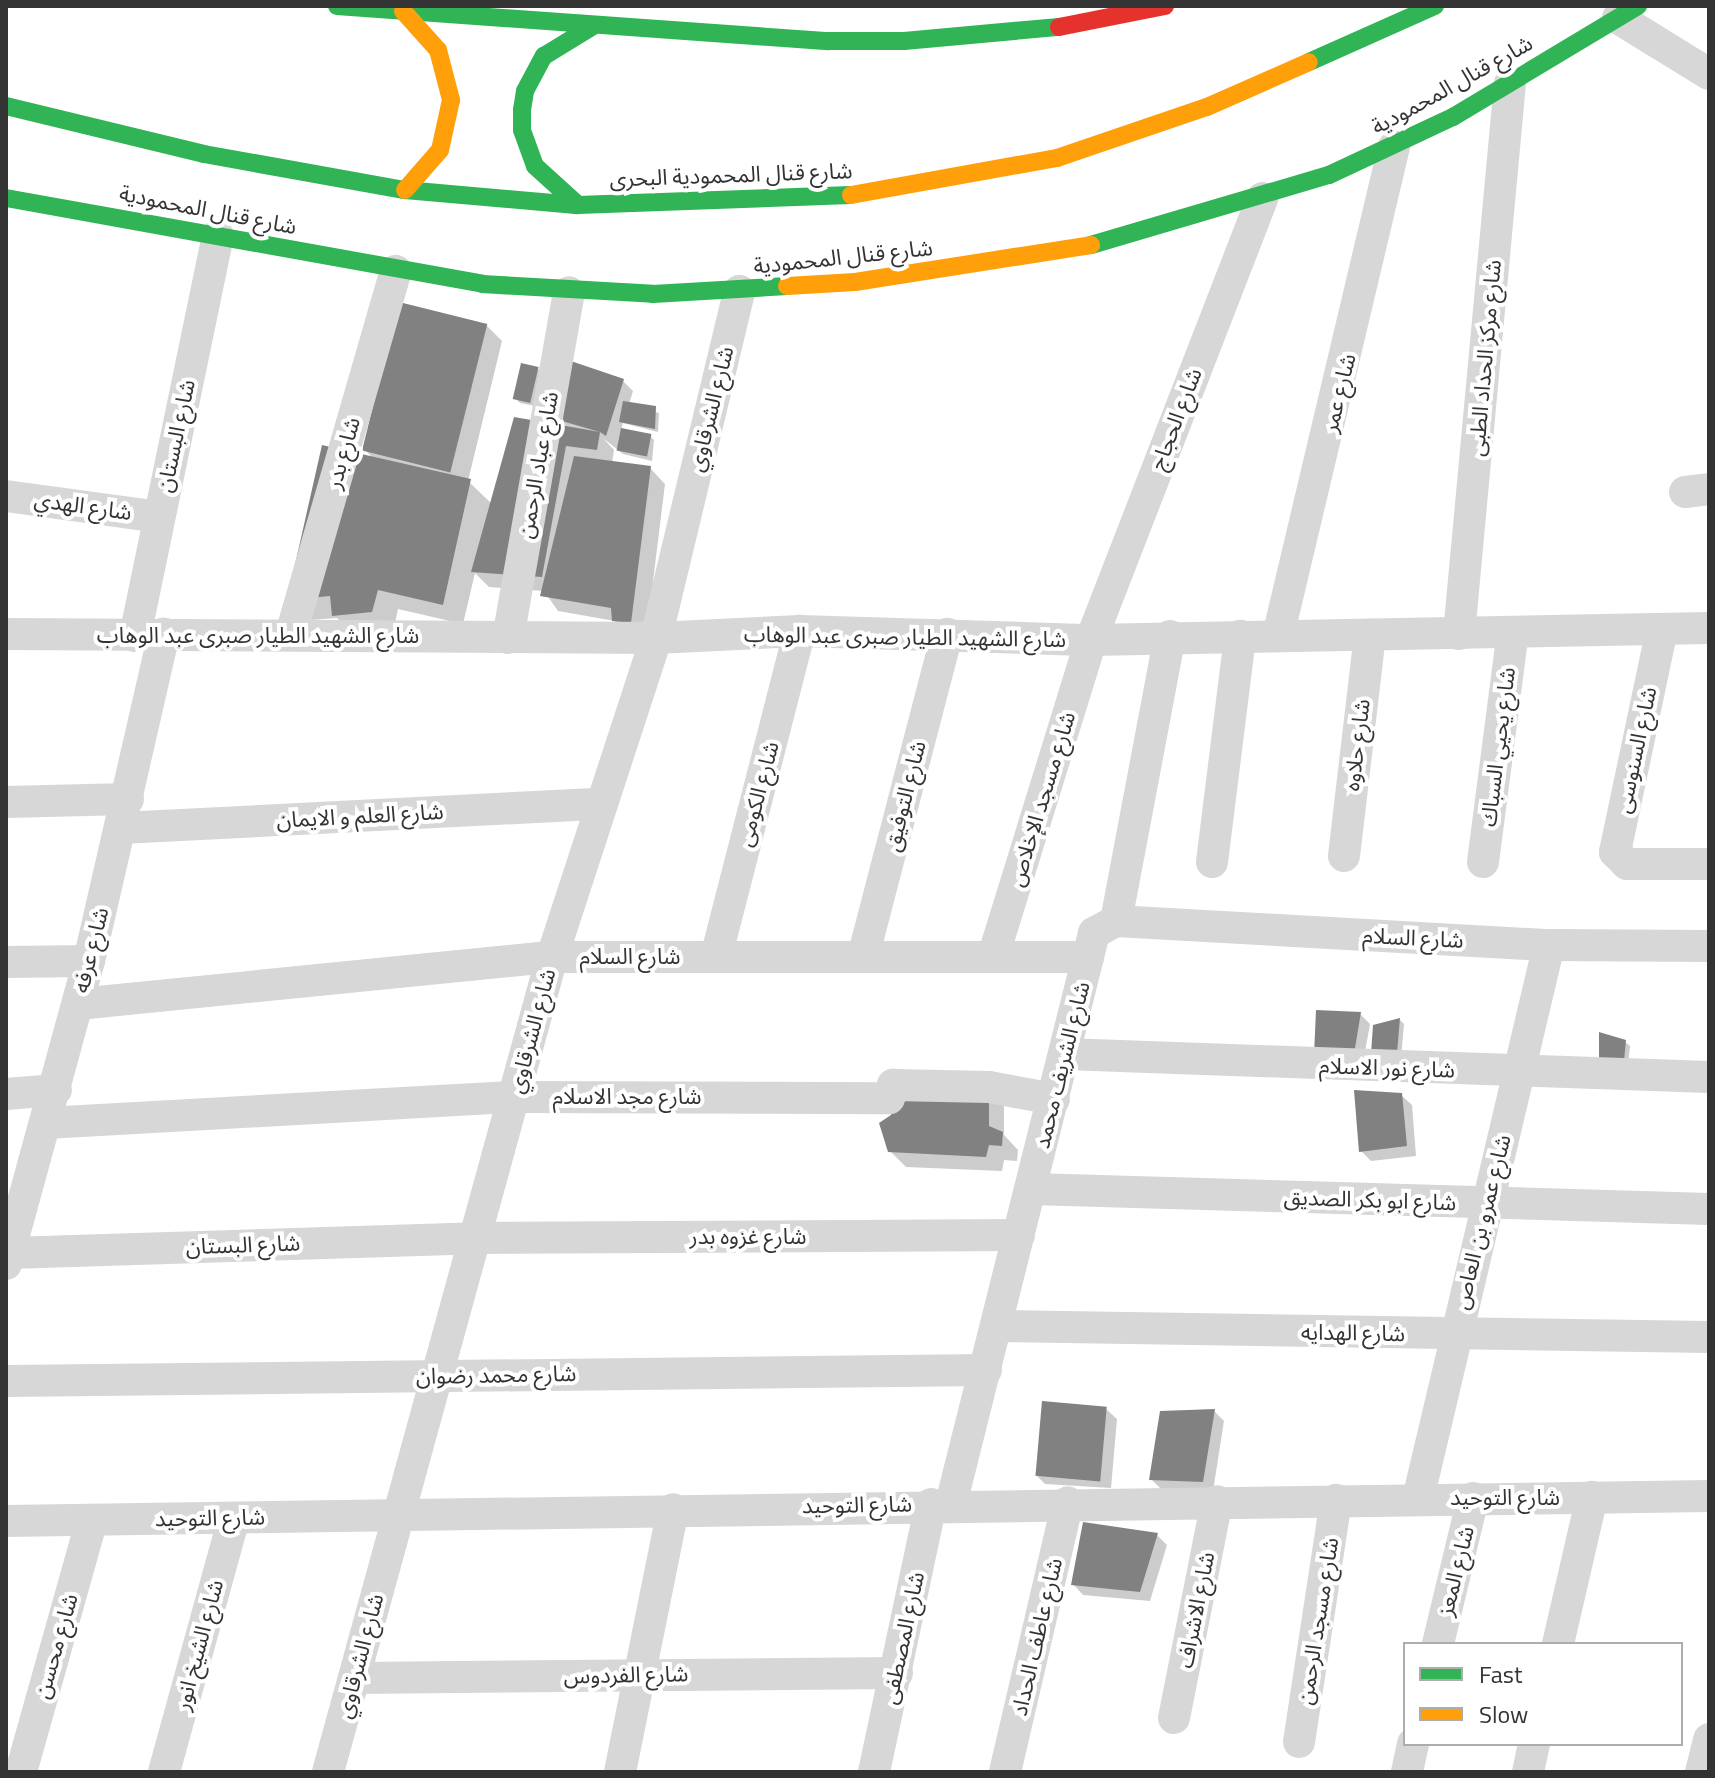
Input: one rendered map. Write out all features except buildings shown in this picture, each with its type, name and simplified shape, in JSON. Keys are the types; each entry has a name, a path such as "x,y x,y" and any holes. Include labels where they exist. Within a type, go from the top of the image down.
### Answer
{"main road":[{"path":"337,6 593,26 904,41 1054,28 1165,6"},
{"name":"شارع قنال المحمودية البحرى","path":"6,106 204,154 405,190 578,205 794,201 979,177 1072,153 1207,107 1435,6"},
{"path":"403,11 438,50 451,100 440,150 405,190"},
{"name":"شارع قنال المحمودية","path":"6,198 396,271 569,292 739,291 1020,259 1183,222 1262,198 1394,147 1510,83 1628,12"},
{"path":"578,205 535,166 522,130 522,110 529,82 544,56 593,26"}],"street":[{"path":"1628,12 1709,74"},
{"name":"شارع مركز الحداد الطبى","path":"1459,634 1510,83"},
{"name":"شارع عمر","path":"1278,636 1394,147"},
{"name":"شارع الحجاج","path":"1091,640 1262,198"},
{"name":"شارع البستان","path":"150,635 159,517 218,236"},
{"name":"شارع بدر","path":"291,634 396,271"},
{"name":"شارع الشرقاوي","path":"328,1772 552,957 599,804 656,638 739,291"},
{"name":"شارع عباد الرحمن","path":"508,638 569,292"},
{"name":"شارع الهدي","path":"6,496 159,517"},
{"name":"شارع الشهيد الطيار صبرى عبد الوهاب","path":"6,634 656,638 800,631 1091,640 1170,636 1709,628"},
{"name":"شارع السنوسى","path":"1662,629 1615,852 1627,864 1709,864"},
{"name":"شارع الكومى","path":"716,957 800,631"},
{"name":"شارع يحيي السباك","path":"1483,862 1513,632"},
{"name":"شارع التوفيق","path":"863,957 947,634"},
{"name":"شارع عرفه","path":"8,1258 13,1213 56,1090 125,814 150,635"},
{"name":"شارع حلاوه","path":"1344,856 1370,635"},
{"path":"1116,921 1170,636"},
{"path":"1212,862 1240,636"},
{"name":"شارع مسجد الإخلاص","path":"993,957 1091,640"},
{"name":"شارع العلم و الايمان","path":"6,802 125,814 599,804"},
{"name":"شارع السلام","path":"1116,921 1549,945 1709,946"},
{"name":"شارع الشريف محمد","path":"941,1504 986,1370 1094,933 1116,921"},
{"name":"شارع عمرو بن العاص","path":"1418,1499 1549,945"},
{"name":"شارع السلام","path":"78,1004 552,957 1088,957"},
{"path":"6,962 89,961"},
{"name":"شارع نور الاسلام","path":"1065,1054 1518,1074 1709,1077"},
{"name":"شارع مجد الاسلام","path":"46,1123 514,1097 889,1098 893,1085 989,1087 1054,1099"},
{"path":"6,1094 56,1090"},
{"name":"شارع ابو بكر الصديق","path":"1031,1189 1709,1209"},
{"name":"شارع غزوه بدر","path":"476,1238 1019,1235"},
{"name":"شارع البستان","path":"8,1258 476,1238"},
{"name":"شارع الهدايه","path":"997,1326 1709,1337"},
{"name":"شارع محمد رضوان","path":"6,1381 986,1370"},
{"name":"شارع التوحيد","path":"6,1521 1068,1502 1709,1496"},
{"path":"1558,1642 1592,1497"},
{"name":"شارع المعز","path":"1438,1642 1473,1498"},
{"name":"شارع مسجد الرحمن","path":"1299,1742 1336,1500"},
{"name":"شارع الاشراف","path":"1174,1718 1217,1501"},
{"name":"شارع عاطف الحداد","path":"1005,1772 1068,1502"},
{"name":"شارع المصطفى","path":"874,1772 941,1504"},
{"path":"620,1772 673,1509"},
{"name":"شارع الشيخ انور","path":"164,1772 234,1518"},
{"name":"شارع محسن","path":"21,1772 92,1520"},
{"name":"شارع الفردوس","path":"354,1678 897,1673"},
{"path":"1701,1772 1709,1739"},
{"path":"1407,1772 1413,1746"},
{"path":"1528,1772 1534,1746"}],"traffic: fast":[{"path":"337,6 829,41 904,41 1059,27"},
{"path":"1309,62 1435,6"},
{"path":"1091,245 1329,175 1453,117 1638,6"},
{"path":"578,205 535,166 522,130 522,110 525,91 544,56 593,26"},
{"path":"6,106 204,154 405,190 578,205 851,195"},
{"path":"6,198 482,284 653,294 787,286"}],"traffic: slow":[{"path":"403,11 438,50 451,100 440,150 405,190"},
{"path":"851,195 1057,158 1207,107 1309,62"},
{"path":"787,286 855,282 1091,245"}],"traffic: jam":[{"path":"1059,27 1165,6"}]}
